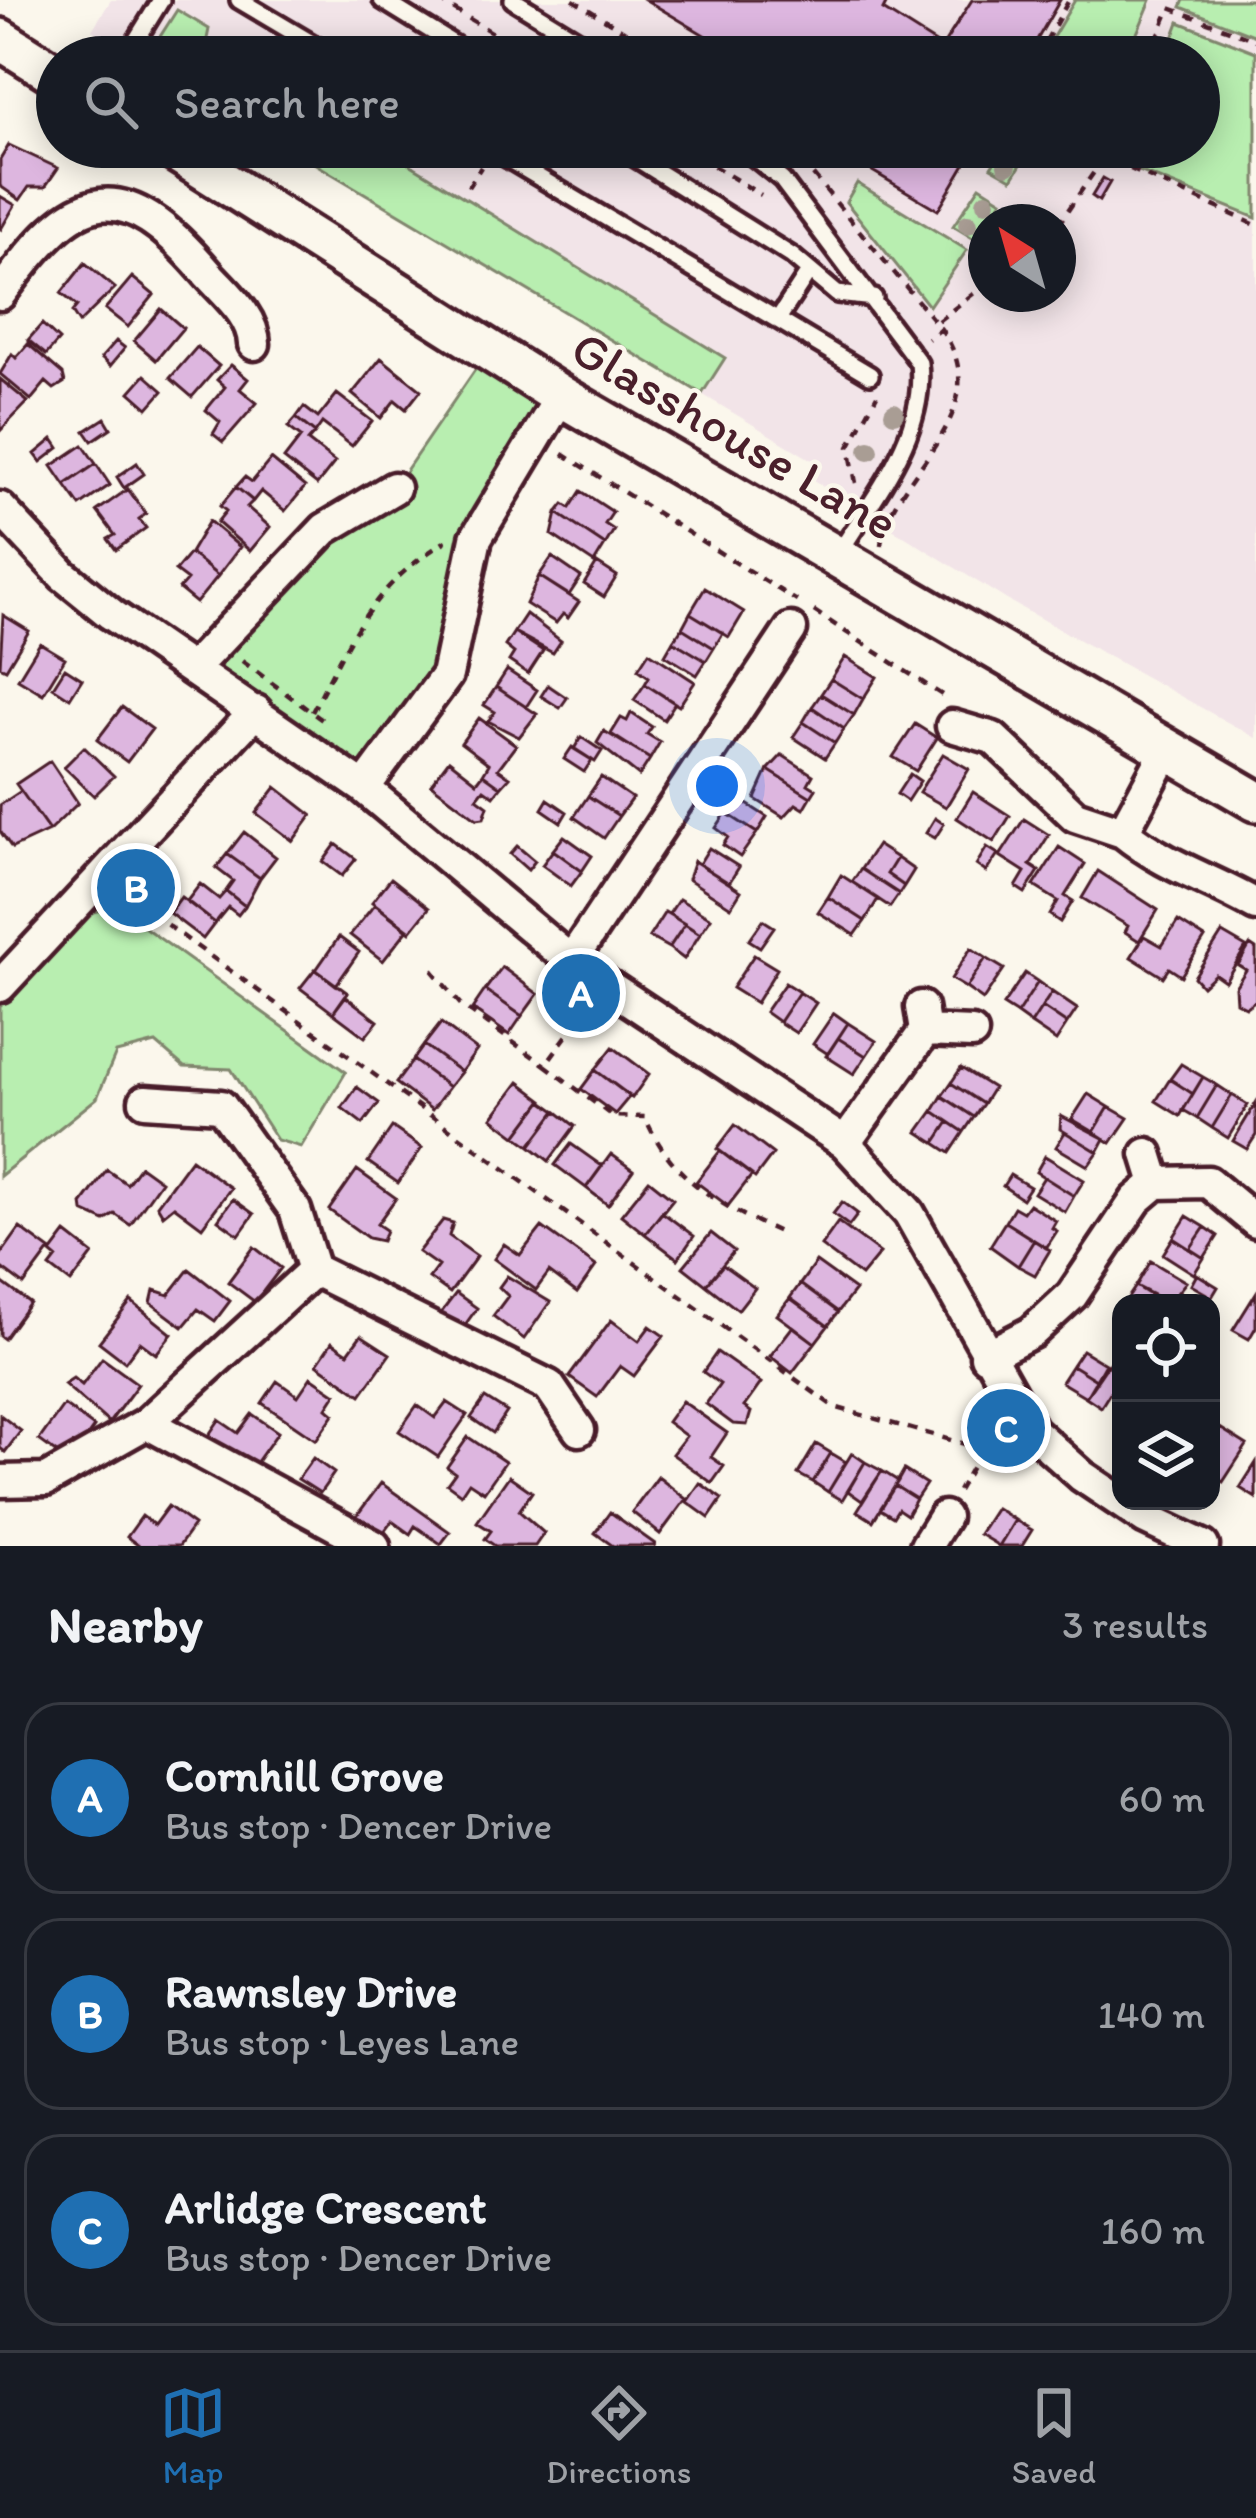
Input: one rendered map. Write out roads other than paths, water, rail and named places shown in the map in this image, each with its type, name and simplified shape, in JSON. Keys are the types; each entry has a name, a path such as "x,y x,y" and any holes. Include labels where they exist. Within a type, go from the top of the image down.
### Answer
{"street":[{"path":"0,39 36,62"},
{"name":"Glasshouse Lane","path":"202,168 561,396 1256,801"},
{"path":"0,294 56,226 91,206 132,205 162,224 194,258 242,313 253,329 254,344"},
{"path":"364,788 447,675 476,538 534,434 561,396"},
{"path":"193,668 326,529 394,488"},
{"path":"0,508 63,575 364,788 571,961 845,1143 909,1213 1032,1431 1082,1476 1146,1519 1203,1546"},
{"path":"571,961 791,629"},
{"path":"0,986 256,711"},
{"path":"952,726 993,738 1075,816 1123,832 1160,862 1211,880 1256,905"},
{"path":"1123,832 1167,750"},
{"path":"845,1143 923,1019 972,1033"},
{"path":"145,1101 221,1106 296,1210 314,1270 549,1386 578,1430"},
{"path":"986,1356 1032,1332 1072,1295 1152,1169 1208,1182 1256,1222"},
{"path":"0,1480 46,1480 147,1424 314,1270"},
{"path":"147,1424 374,1546"},
{"path":"926,1546 944,1517"}],"lane":[{"path":"139,36 161,0"},
{"path":"239,0 300,36"},
{"path":"382,0 440,36"},
{"path":"513,0 572,36"},
{"path":"523,168 870,375"},
{"path":"652,168 792,256 808,273 847,298 874,298"},
{"path":"767,168 782,180 914,350 921,398 915,424 837,557"},
{"path":"778,320 808,273"}],"place":[{"name":"Rawnsley Drive","path":"136,888"},
{"name":"Cornhill Grove","path":"581,993"},
{"name":"Arlidge Crescent","path":"1006,1428"}]}
